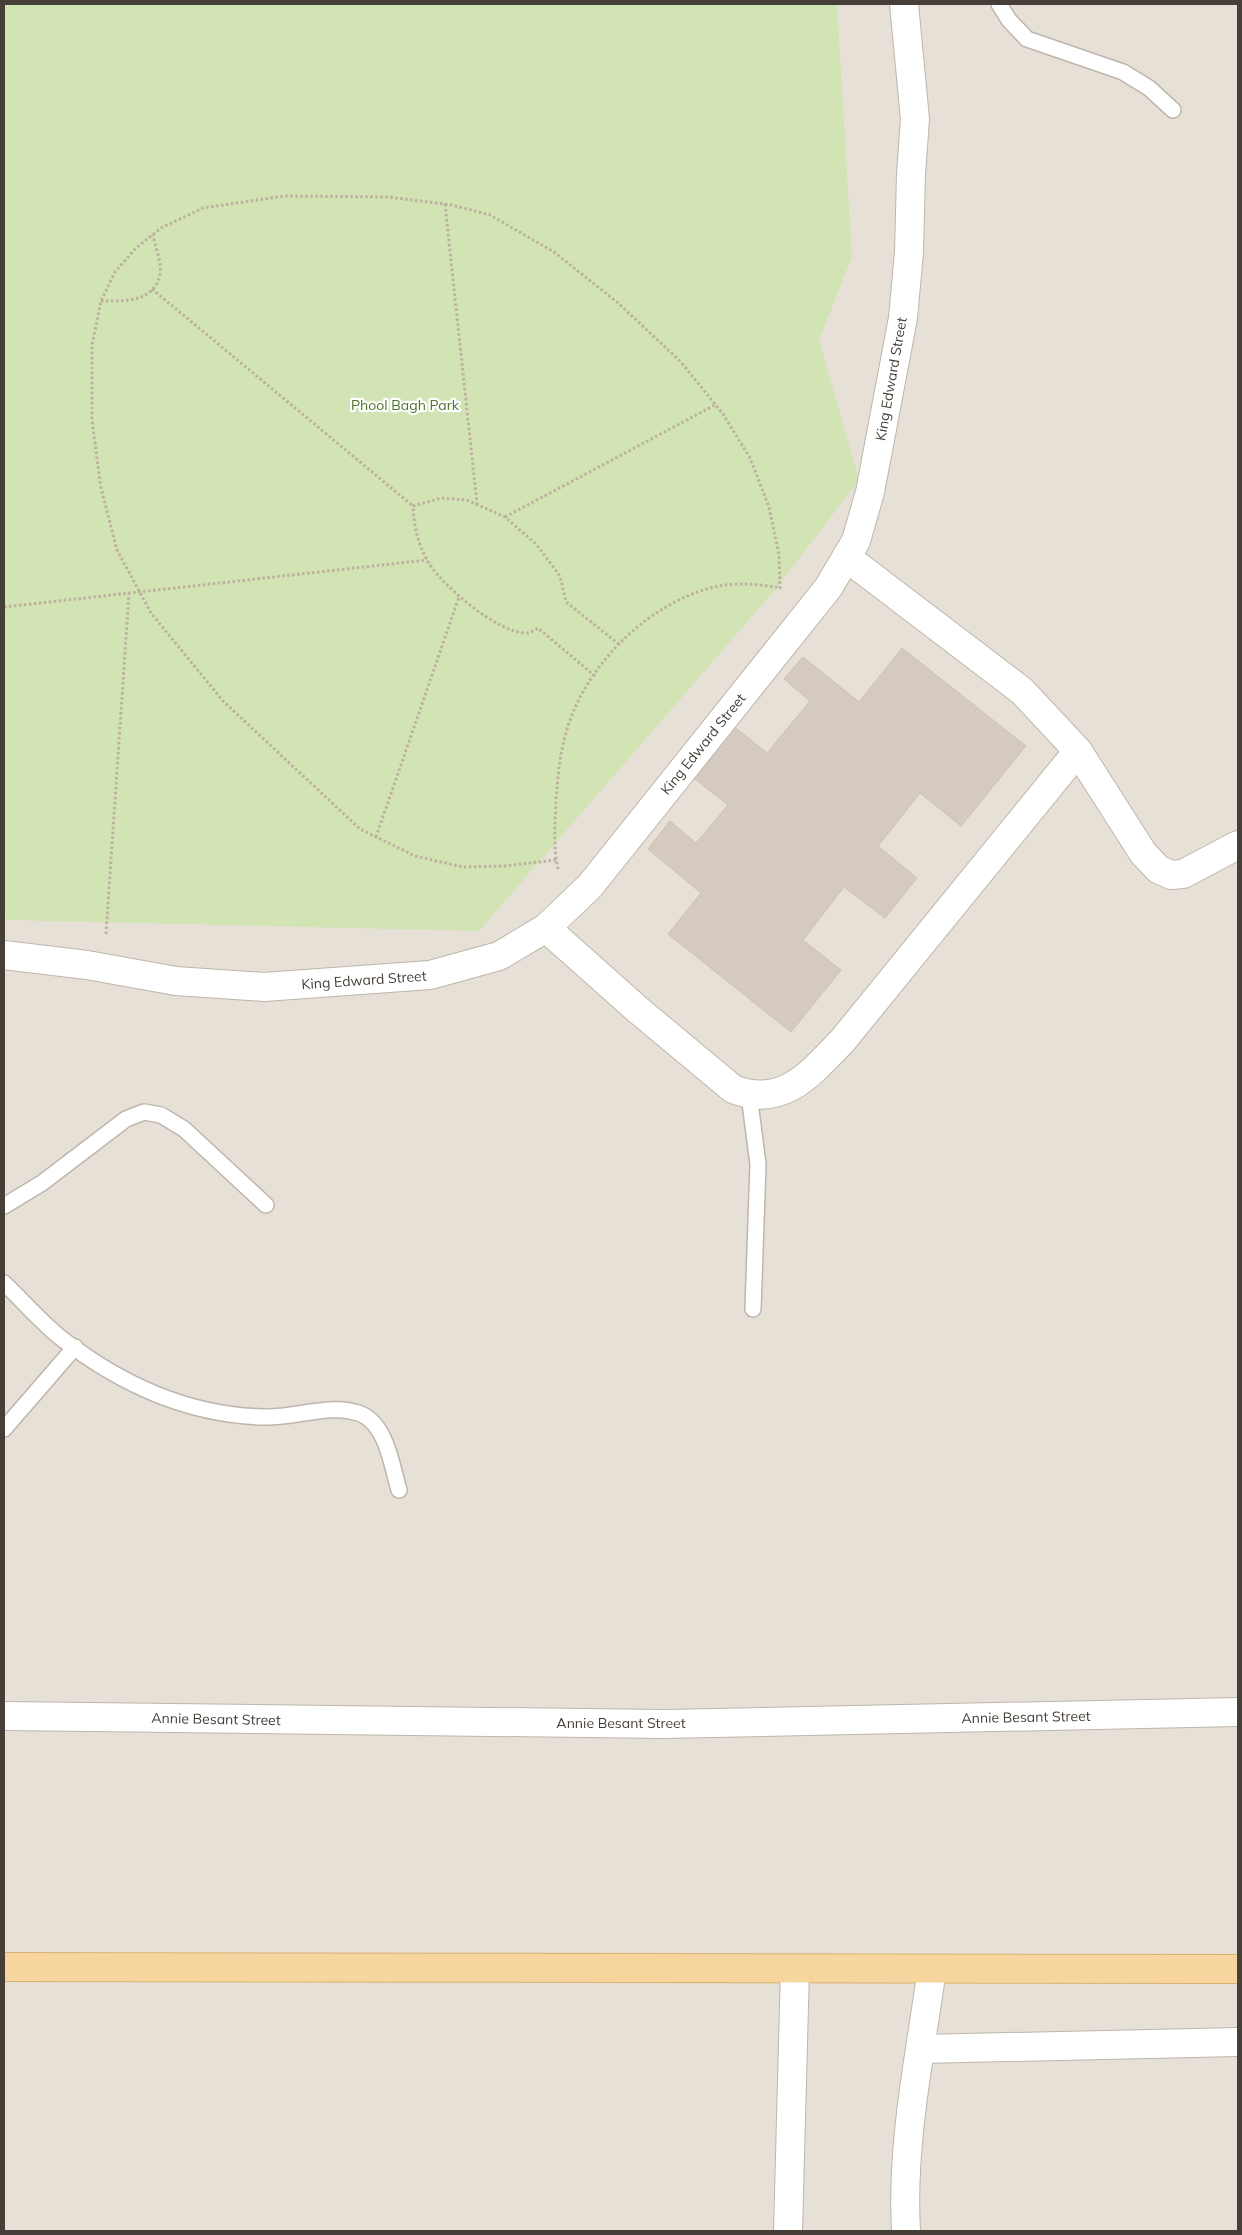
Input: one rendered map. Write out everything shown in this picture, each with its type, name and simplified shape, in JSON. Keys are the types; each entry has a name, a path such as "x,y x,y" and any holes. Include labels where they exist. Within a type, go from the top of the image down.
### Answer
{"main road":[{"path":"4,1966 1238,1969"}],"street":[{"name":"King Edward Street","path":"4,955 104,968 176,980 264,987 430,975 499,956 546,928 590,886 821,595 856,541 870,492 904,308 909,252 915,119 904,4"},
{"path":"846,557 1022,691 1078,752 1143,853 1158,869 1171,875 1183,874 1238,845"},
{"path":"546,928 637,1009 725,1083 749,1095 765,1096 781,1092 806,1078 842,1040 1078,752"},
{"name":"Annie Besant Street","path":"4,1716 664,1724 1238,1712"},
{"path":"906,2231 905,2206 910,2129 932,1968"},
{"path":"788,2231 795,1969"},
{"path":"921,2049 1238,2042"}],"lane":[{"path":"999,4 1009,20 1027,39 1123,72 1149,88 1173,110"},
{"path":"749,1095 758,1164 753,1309"},
{"path":"4,1206 42,1183 126,1119 144,1112 161,1115 184,1129 266,1205"},
{"path":"4,1283 61,1338 75,1348 127,1381 180,1404 230,1416 274,1418 343,1410 362,1415 377,1428 385,1444 399,1490"},
{"path":"4,1429 75,1348"}],"path":[{"path":"556,860 504,866 463,867 415,856 360,829 223,701 151,613 117,550 101,488 92,421 92,345 101,301 115,272 136,248 161,228 203,208 284,196 388,197 445,204 490,215 554,252 617,302 674,355 715,405 750,458 770,507 779,555 780,588"},
{"path":"445,204 477,504"},
{"path":"101,301 131,301 144,297 152,289 160,273 152,235"},
{"path":"152,289 413,506 414,528 427,560 459,596 503,626 527,633 538,628 595,676"},
{"path":"505,517 715,405"},
{"path":"413,506 440,498 467,500 505,517 536,544 560,576 566,602 620,645"},
{"path":"4,607 427,560"},
{"path":"568,907 556,860 559,764 568,726 582,694 620,645 668,605 714,587 764,584 821,595"},
{"path":"104,968 129,593"},
{"path":"376,837 459,596"}],"shaded area":[{"path":"4,4 1238,4 1238,2231 4,2231"}],"green space":[{"name":"Phool Bagh Park","path":"4,4 837,4 852,257 819,340 859,480 774,591 479,931 8,920 4,917"}],"building":[{"path":"902,648 1026,746 961,826 920,793 878,846 917,878 885,918 844,887 803,940 841,970 791,1032 668,934 701,893 648,849 670,821 696,843 728,805 690,775 732,725 767,753 810,701 784,679 803,657 859,702"}]}
